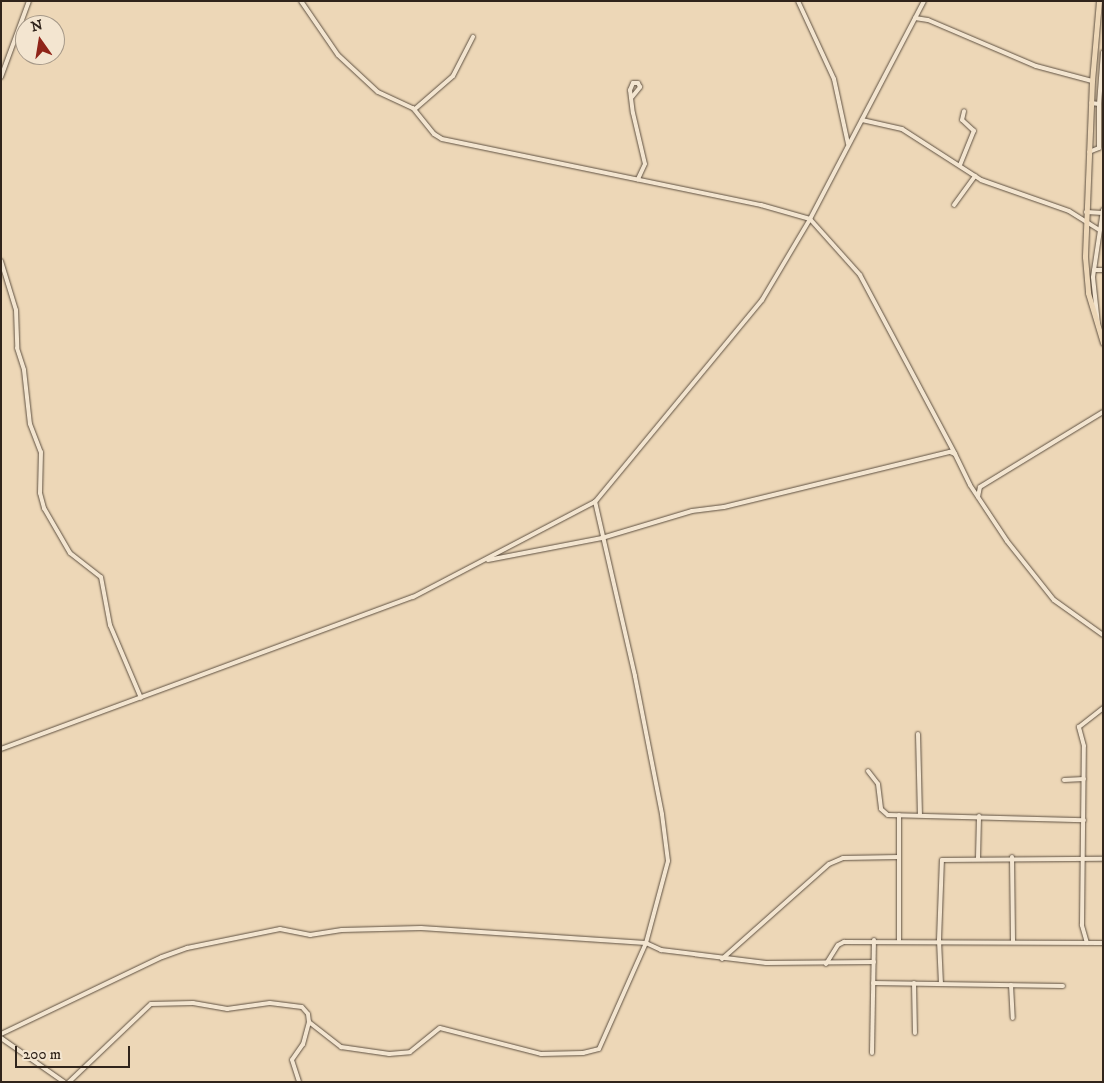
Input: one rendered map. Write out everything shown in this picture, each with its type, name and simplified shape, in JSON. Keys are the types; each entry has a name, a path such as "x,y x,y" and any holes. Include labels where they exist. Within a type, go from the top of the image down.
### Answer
{"main road":[{"path":"1099,1 1092,81 1085,242 1087,283 1103,343"}],"street":[{"path":"1,77 30,1"},
{"path":"301,1 338,55 376,91 415,109 434,134 442,139 761,205 810,219 860,275 970,485 1007,541 1057,604 1103,635"},
{"path":"798,1 836,82 848,144"},
{"path":"1,749 413,597 595,502 752,314 810,219 924,1"},
{"path":"915,18 935,22 1036,66 1092,81"},
{"path":"415,109 455,74 473,37"},
{"path":"1089,152 1098,151 1099,148 1099,104 1103,52"},
{"path":"632,97 645,164 638,179"},
{"path":"1091,103 1099,104"},
{"path":"960,166 974,131 962,120 964,111"},
{"path":"862,120 902,129 975,176 1023,197 1069,211 1100,230"},
{"path":"954,205 975,176"},
{"path":"1086,212 1103,212 1094,270 1100,306 1098,329"},
{"path":"1085,242 1098,242"},
{"path":"1,261 16,310 17,348 24,370 30,424 41,452 40,493 44,508 70,553 101,577 110,625 141,698"},
{"path":"1094,270 1103,270"},
{"path":"970,485 980,487 1103,412"},
{"path":"483,561 602,538 692,511 733,505 939,452 955,454"},
{"path":"978,497 980,487"},
{"path":"69,1082 151,1004 193,1003 227,1009 279,1004 304,1008 309,1022 341,1047 389,1054 410,1052 440,1028 541,1054 594,1052 599,1049 646,943 664,884 667,849 638,693 595,502"},
{"path":"1087,943 1082,925 1085,859 1084,746 1079,727 1103,708"},
{"path":"918,734 920,815"},
{"path":"868,770 878,784 884,813 1084,820"},
{"path":"1064,780 1084,779"},
{"path":"899,815 899,940"},
{"path":"978,858 979,816"},
{"path":"722,959 829,864 843,858 899,857"},
{"path":"1012,857 1013,941"},
{"path":"941,984 939,940 940,863 946,858 1103,859"},
{"path":"64,1082 1,1036 162,957 204,944 280,929 310,935 342,930 421,928 646,943 661,950 722,959 826,964 874,962"},
{"path":"872,1053 874,940"},
{"path":"826,964 838,945 844,942 939,940 1103,943"},
{"path":"873,983 1063,986"},
{"path":"914,983 915,1032"},
{"path":"1011,985 1013,1018"},
{"path":"299,1082 292,1060 302,1047 309,1022"}]}
